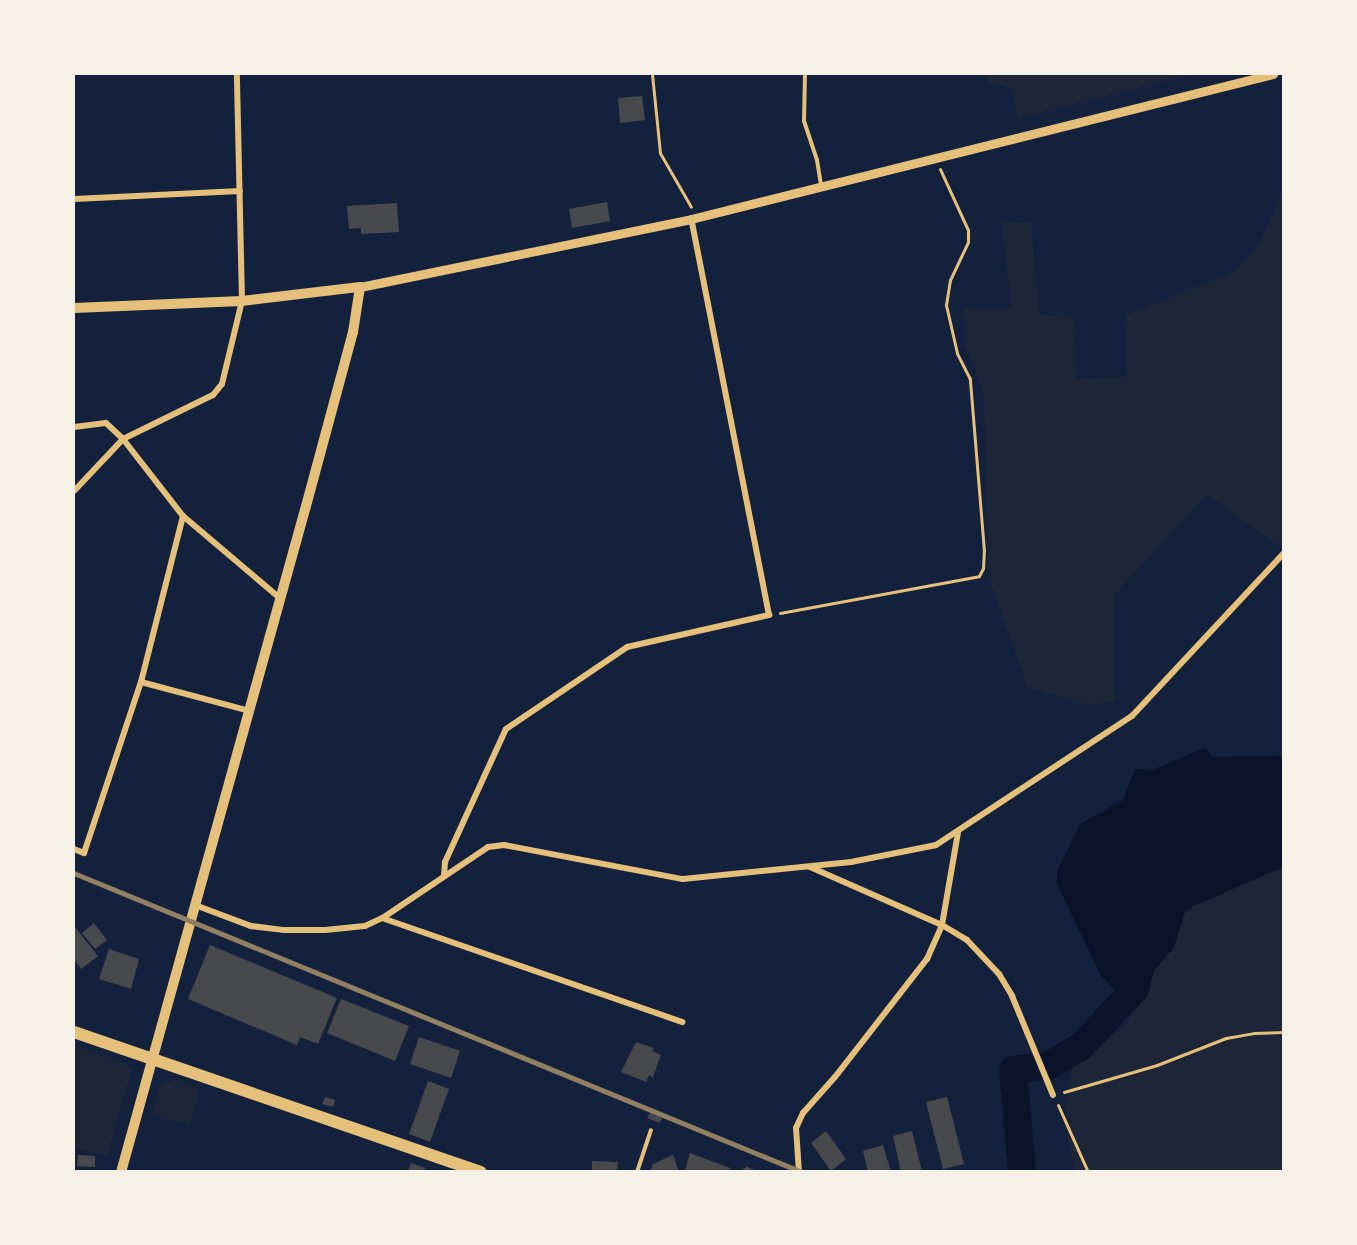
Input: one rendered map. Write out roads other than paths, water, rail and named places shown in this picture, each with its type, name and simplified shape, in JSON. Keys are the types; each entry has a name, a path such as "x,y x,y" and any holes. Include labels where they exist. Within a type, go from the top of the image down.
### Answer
{"main road":[{"path":"74,308 242,301 360,287 353,332 281,600 121,1172"},
{"path":"74,1032 481,1172"}],"street":[{"path":"74,491 123,439 213,395 222,384 242,301 237,74"},
{"path":"360,287 694,218 1273,74"},
{"path":"74,199 240,191"},
{"path":"444,876 445,862 506,729 627,647 769,615 694,218"},
{"path":"74,427 106,423 123,439 183,516 281,600"},
{"path":"74,849 84,854 141,682 183,516"},
{"path":"195,905 251,926 285,930 325,930 365,926 382,918 488,847 504,845 683,879 851,862 936,845 1132,716 1284,553"},
{"path":"141,682 250,711"},
{"path":"799,1172 796,1128 803,1113 835,1077 927,959 942,925 958,832"},
{"path":"810,867 942,925 967,940 999,974 1012,996 1053,1095"},
{"path":"382,918 682,1022"}],"lane":[{"path":"805,74 804,121 817,160 821,187"},
{"path":"637,1172 651,1130"}],"waterway":[{"path":"1048,1066 1081,1046 1135,989 1142,961"},
{"path":"1022,1172 1013,1070 1038,1067"}],"railway":[{"path":"74,873 802,1172"}]}
